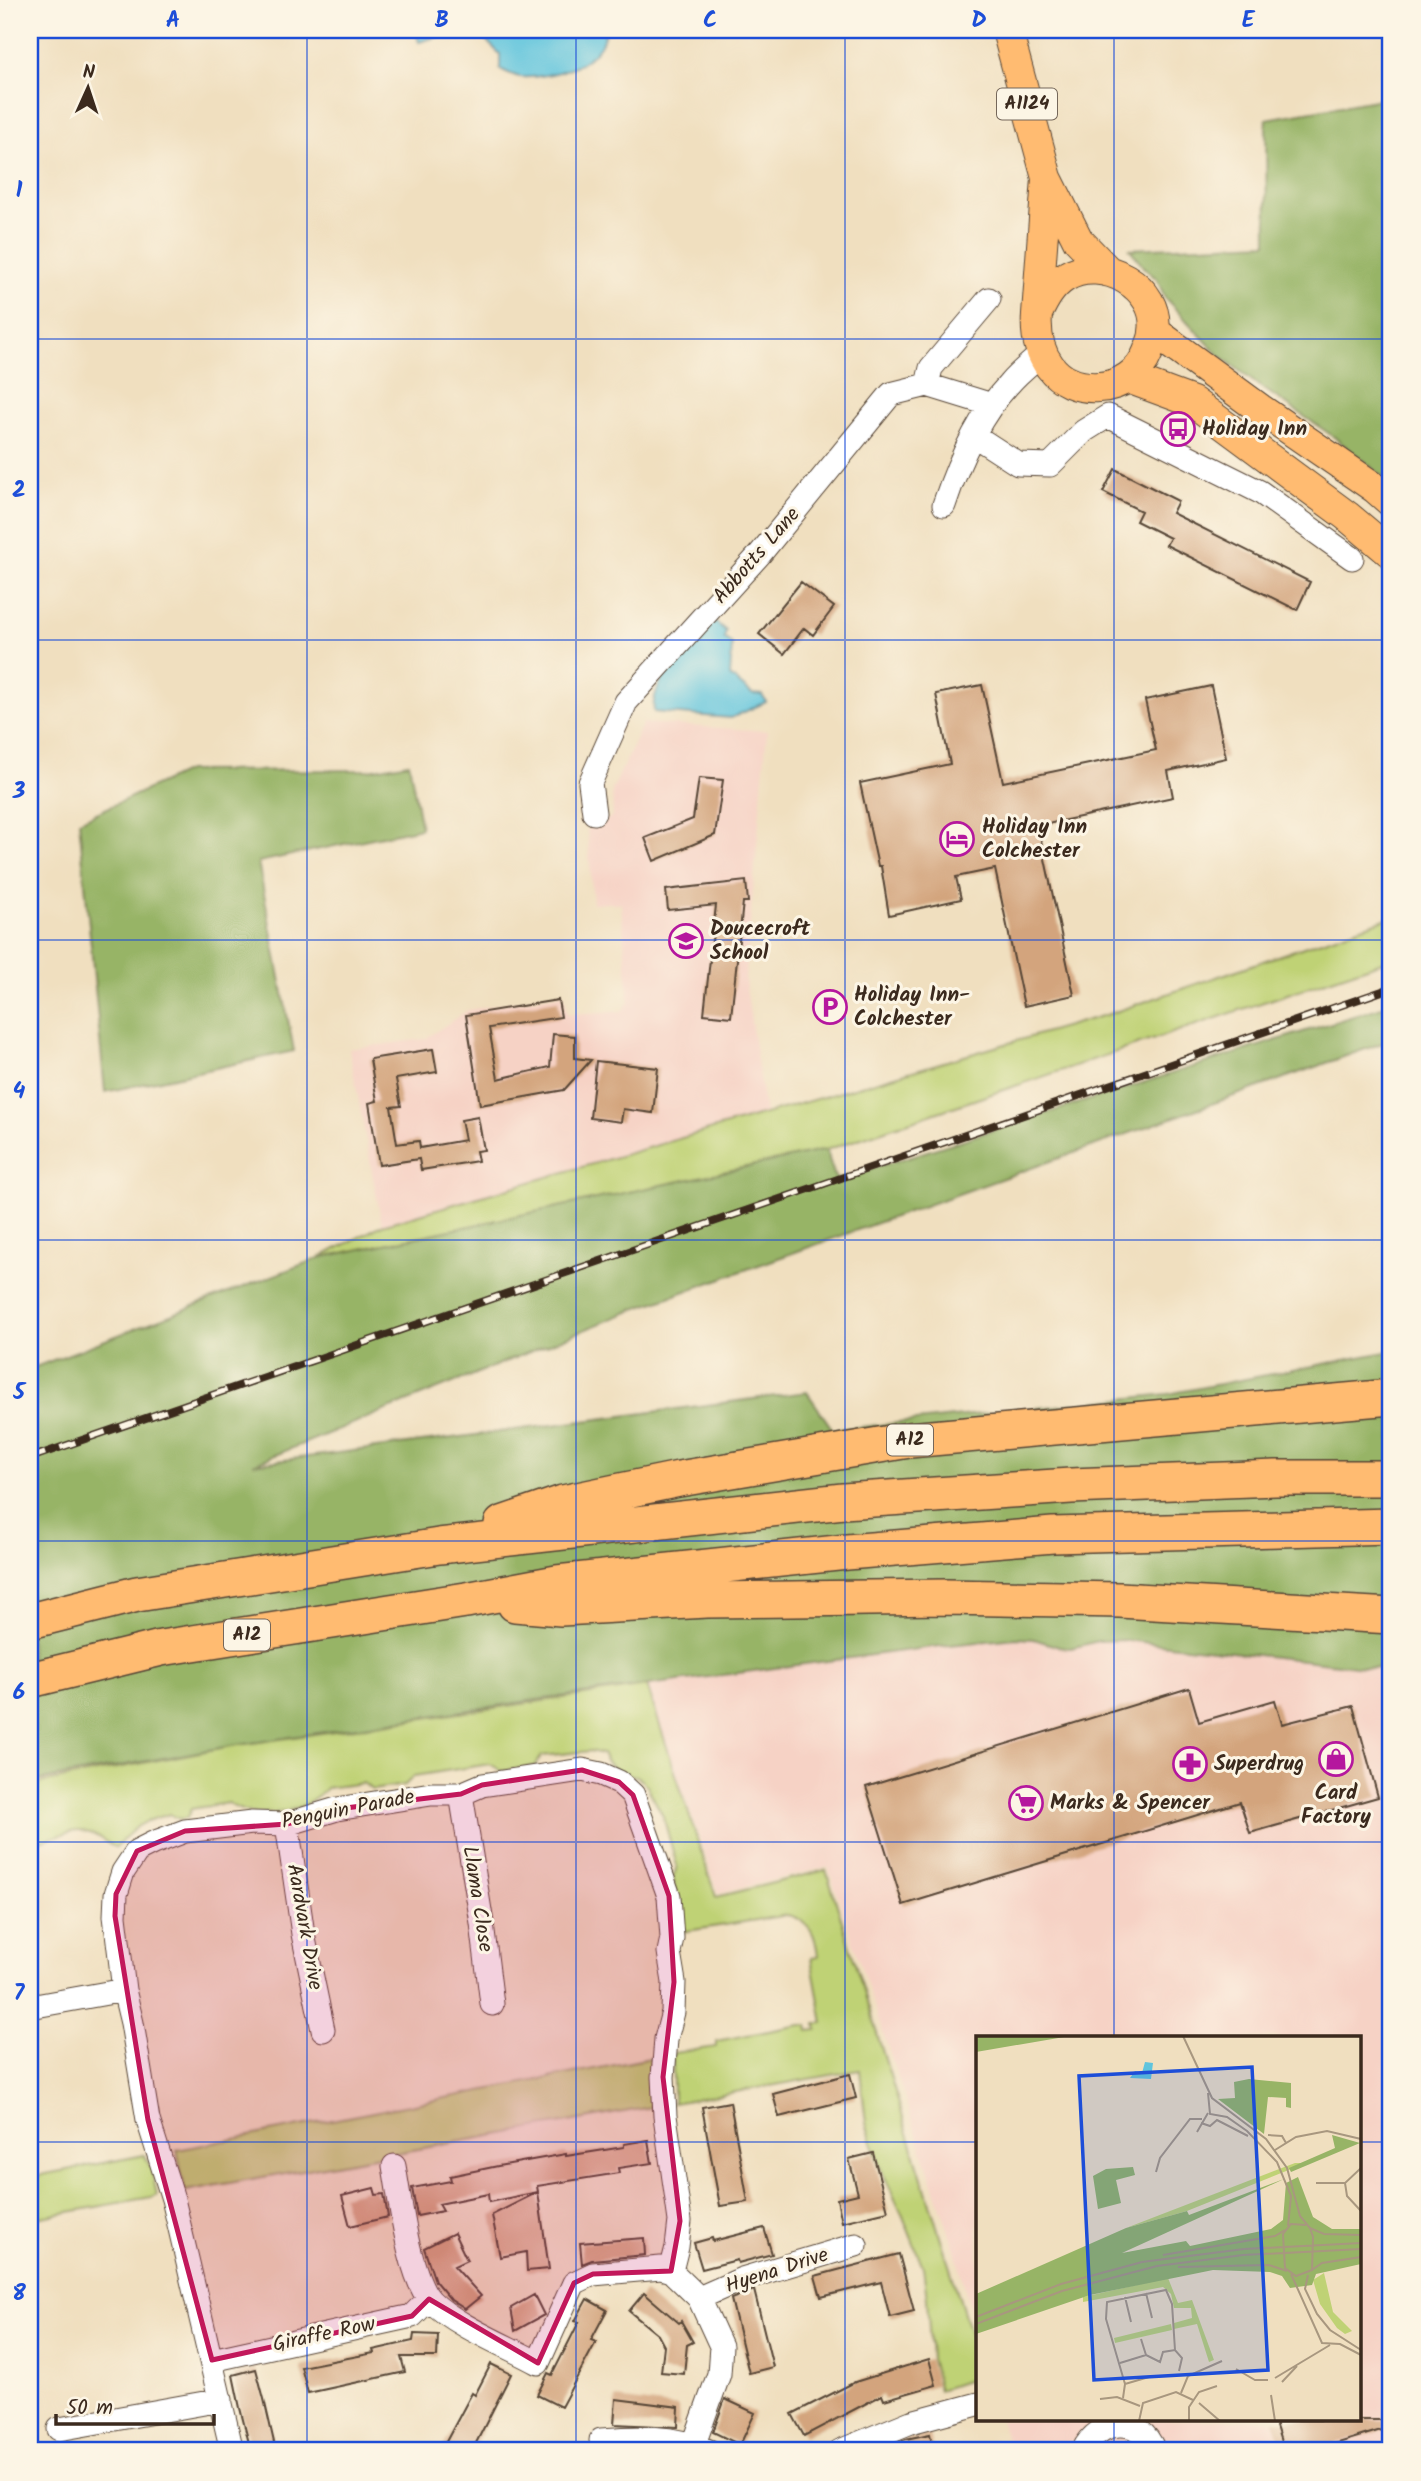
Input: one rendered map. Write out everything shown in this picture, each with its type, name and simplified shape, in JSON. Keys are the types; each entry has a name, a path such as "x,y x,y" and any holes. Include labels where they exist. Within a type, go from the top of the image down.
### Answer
{"highway":[{"name":"A12","path":"439,1546 563,1503 679,1479 909,1440 1391,1397"},
{"name":"A12","path":"30,1621 137,1594 439,1546 843,1501 1071,1486 1276,1478 1391,1478"},
{"name":"A12","path":"30,1681 161,1648 571,1582 848,1552 1053,1535 1391,1527"},
{"name":"A12","path":"466,1601 561,1608 825,1597 1120,1600 1391,1616"}],"main road":[{"name":"A1124","path":"1007,30 1047,178 1079,240 1107,270"},
{"name":"A1124","path":"1037,314 1047,178"},
{"path":"1086,270 1107,270 1130,280 1144,295 1153,314 1155,332 1144,363 1128,378 1109,386 1088,388 1068,382 1052,369 1041,354 1035,333 1037,314 1046,294 1066,276 1086,270"},
{"path":"1155,332 1391,502"},
{"path":"1128,378 1193,402 1348,516 1391,553"}],"street":[{"path":"989,299 931,368 928,385 992,405"},
{"path":"944,505 954,475 992,405 1009,383 1041,354"},
{"name":"Abbotts Lane","path":"594,813 590,783 626,702 760,554 891,394 928,385"},
{"path":"975,436 1018,464 1049,466 1084,430 1108,416 1260,492 1352,558"},
{"name":"Penguin Parade","path":"232,2451 171,2190 148,2120 124,1990 114,1916 116,1894 123,1872 137,1851 185,1831 252,1823 286,1824 337,1809 432,1794 461,1794 482,1785 582,1770 601,1774 620,1783 633,1795 668,1896 671,1938 669,1952 674,1982 673,2012 666,2039 664,2066 665,2116 680,2221 671,2271"},
{"name":"Llama Close","path":"461,1794 492,2004"},
{"name":"Aardvark Drive","path":"286,1824 303,1934 323,2030"},
{"path":"30,2007 124,1990"},
{"path":"394,2166 414,2270 429,2299 452,2317 538,2363 574,2283 593,2274 660,2268 671,2271 699,2298 721,2346 719,2374 702,2448 653,2438 601,2440"},
{"name":"Hyena Drive","path":"699,2298 742,2279 856,2245"},
{"name":"Giraffe Row","path":"212,2360 412,2316 429,2299"},
{"path":"59,2429 221,2400"},
{"path":"840,2451 911,2422 976,2405"},
{"path":"1083,2451 1088,2440 1098,2431 1109,2426 1122,2425 1134,2428 1144,2435 1154,2451"}],"highlighted area":[{"path":"582,1770 619,1782 633,1795 669,1896 674,1982 663,2077 680,2221 671,2271 593,2274 574,2283 538,2363 429,2299 412,2316 212,2360 148,2120 115,1916 116,1894 137,1851 185,1831 287,1824 337,1809 461,1794 482,1785"}],"shaded area":[{"name":"Doucecroft School","path":"643,723 767,731 745,980 765,1114 382,1225 349,1049 425,1039 468,1010 563,994 568,1014 622,1011 629,1002 621,903 593,903 587,829 601,825 613,815 612,791"},
{"path":"1016,1638 1034,1639 1059,1647 1124,1640 1391,1670 1391,2451 1010,2451 1001,2422 1362,2422 1362,2036 976,2036 976,2330 954,2247 828,1867 718,1893 647,1686"}],"green space":[{"path":"1387,98 1391,100 1391,483 1334,437 1218,354 1165,298 1157,279 1144,268 1130,249 1267,243 1266,119"},
{"path":"409,763 421,828 258,862 294,1051 105,1092 79,821 187,771 369,770"},
{"path":"1391,917 1391,959 826,1150 319,1258 382,1225 1109,1014"},
{"path":"1391,1004 1391,1040 638,1308 253,1464 807,1392 833,1430 1168,1394 1391,1351 1391,1670 1124,1640 1098,1641 1072,1648 1034,1639 1016,1638 529,1701 231,1746 30,1782 30,1369 319,1258 826,1150 836,1180"},
{"path":"647,1686 716,1897 826,1870 976,2352 976,2378 939,2390 931,2359 923,2267 880,2167 866,2123 860,2070 673,2103 673,2053 716,2047 716,2041 800,2025 808,2025 809,2031 817,2030 816,2024 823,2023 811,1958 818,1957 811,1930 802,1921 788,1915 681,1932 683,1917 673,1878 677,1866 663,1816 647,1786 637,1776 616,1770 602,1754 590,1751 542,1756 535,1766 502,1771 490,1764 414,1776 405,1785 372,1790 363,1783 326,1788 306,1804 279,1812 251,1812 228,1803 191,1809 187,1818 179,1819 170,1814 145,1822 128,1834 116,1848 85,1831 73,1831 42,1840 30,1839 30,1785 231,1746"},
{"path":"651,2058 649,2086 652,2107 185,2191 177,2150"},
{"path":"145,2155 152,2171 157,2196 30,2219 30,2177"}],"water":[{"path":"415,30 461,30 419,42"},
{"path":"475,30 605,30 602,42 595,52 573,67 545,75 520,77 500,69 500,54"},
{"path":"714,621 726,631 724,638 732,644 730,676 752,694 762,695 766,702 731,718 654,712 654,700 665,675"}],"building":[{"path":"1115,469 1178,501 1172,513 1310,582 1297,610 1166,545 1170,538 1136,521 1141,511 1103,492"},
{"path":"801,582 834,607 813,635 804,628 784,654 759,634"},
{"name":"Holiday Inn Colchester","path":"982,685 1003,782 1156,750 1145,700 1211,686 1226,758 1168,771 1173,797 1038,826 1074,995 1024,1006 995,869 956,877 961,899 889,915 881,866 878,866 860,783 950,764 936,694"},
{"path":"699,778 723,780 715,835 654,861 645,838 693,819"},
{"path":"746,881 748,902 743,902 731,1017 704,1014 716,905 668,910 666,890"},
{"path":"558,1000 561,1017 489,1028 498,1079 550,1067 553,1034 575,1036 575,1058 591,1060 564,1090 480,1105 466,1015"},
{"path":"433,1049 437,1072 396,1079 401,1106 391,1107 397,1144 419,1141 420,1148 465,1140 461,1120 478,1117 484,1150 476,1151 478,1161 421,1170 419,1159 379,1165 369,1103 377,1101 370,1059"},
{"path":"596,1061 658,1068 653,1113 623,1109 621,1122 590,1118"},
{"name":"Marks & Spencer","path":"1189,1688 1199,1722 1275,1700 1282,1724 1353,1706 1378,1797 1250,1833 1240,1802 903,1905 866,1787"},
{"path":"850,2074 856,2098 779,2117 773,2094"},
{"path":"730,2102 748,2202 720,2206 702,2107"},
{"path":"648,2140 652,2163 618,2168 619,2173 537,2186 538,2192 489,2202 488,2194 439,2204 443,2211 417,2216 412,2188 451,2181 450,2176 498,2166 624,2147 624,2144"},
{"path":"873,2153 888,2211 842,2222 837,2199 858,2194 849,2159"},
{"path":"374,2188 376,2195 384,2194 388,2217 350,2226 342,2196"},
{"path":"538,2192 549,2269 527,2271 526,2252 500,2257 492,2215"},
{"path":"764,2228 772,2254 702,2269 694,2243"},
{"path":"454,2233 467,2260 454,2266 481,2296 465,2309 451,2300 435,2281 424,2248"},
{"path":"644,2238 645,2255 592,2260 582,2264 580,2243"},
{"path":"899,2254 914,2311 890,2317 881,2282 821,2297 815,2276"},
{"path":"754,2290 773,2367 749,2373 731,2299"},
{"path":"644,2293 679,2323 681,2321 693,2342 687,2345 684,2374 661,2372 664,2346 658,2335 629,2311"},
{"path":"534,2295 544,2315 515,2331 511,2308"},
{"path":"587,2299 607,2310 591,2340 596,2342 561,2407 537,2395 548,2373 552,2375 579,2322 575,2321"},
{"path":"414,2334 438,2335 437,2357 401,2357 405,2372 308,2393 301,2367 374,2353 373,2350 413,2341"},
{"path":"929,2359 936,2385 884,2400 882,2395 804,2436 792,2414 855,2382"},
{"path":"491,2364 511,2374 472,2451 441,2451 472,2393 475,2395"},
{"path":"256,2369 276,2451 251,2451 240,2408 233,2375"},
{"path":"616,2399 679,2407 678,2427 614,2424"},
{"path":"725,2399 755,2413 740,2445 713,2432"},
{"path":"1391,2420 1391,2427 1312,2451 1284,2451 1275,2422"},
{"path":"930,2434 934,2451 884,2451 884,2448 906,2439"}],"railway":[{"path":"30,1458 1391,988"}],"place":[{"name":"Holiday Inn","path":"1178,429"},
{"name":"Holiday Inn Colchester","path":"957,839"},
{"name":"Doucecroft School","path":"686,941"},
{"name":"Holiday Inn- Colchester","path":"830,1007"},
{"name":"Card Factory","path":"1336,1759"},
{"name":"Superdrug","path":"1190,1764"},
{"name":"Marks & Spencer","path":"1026,1803"}]}
